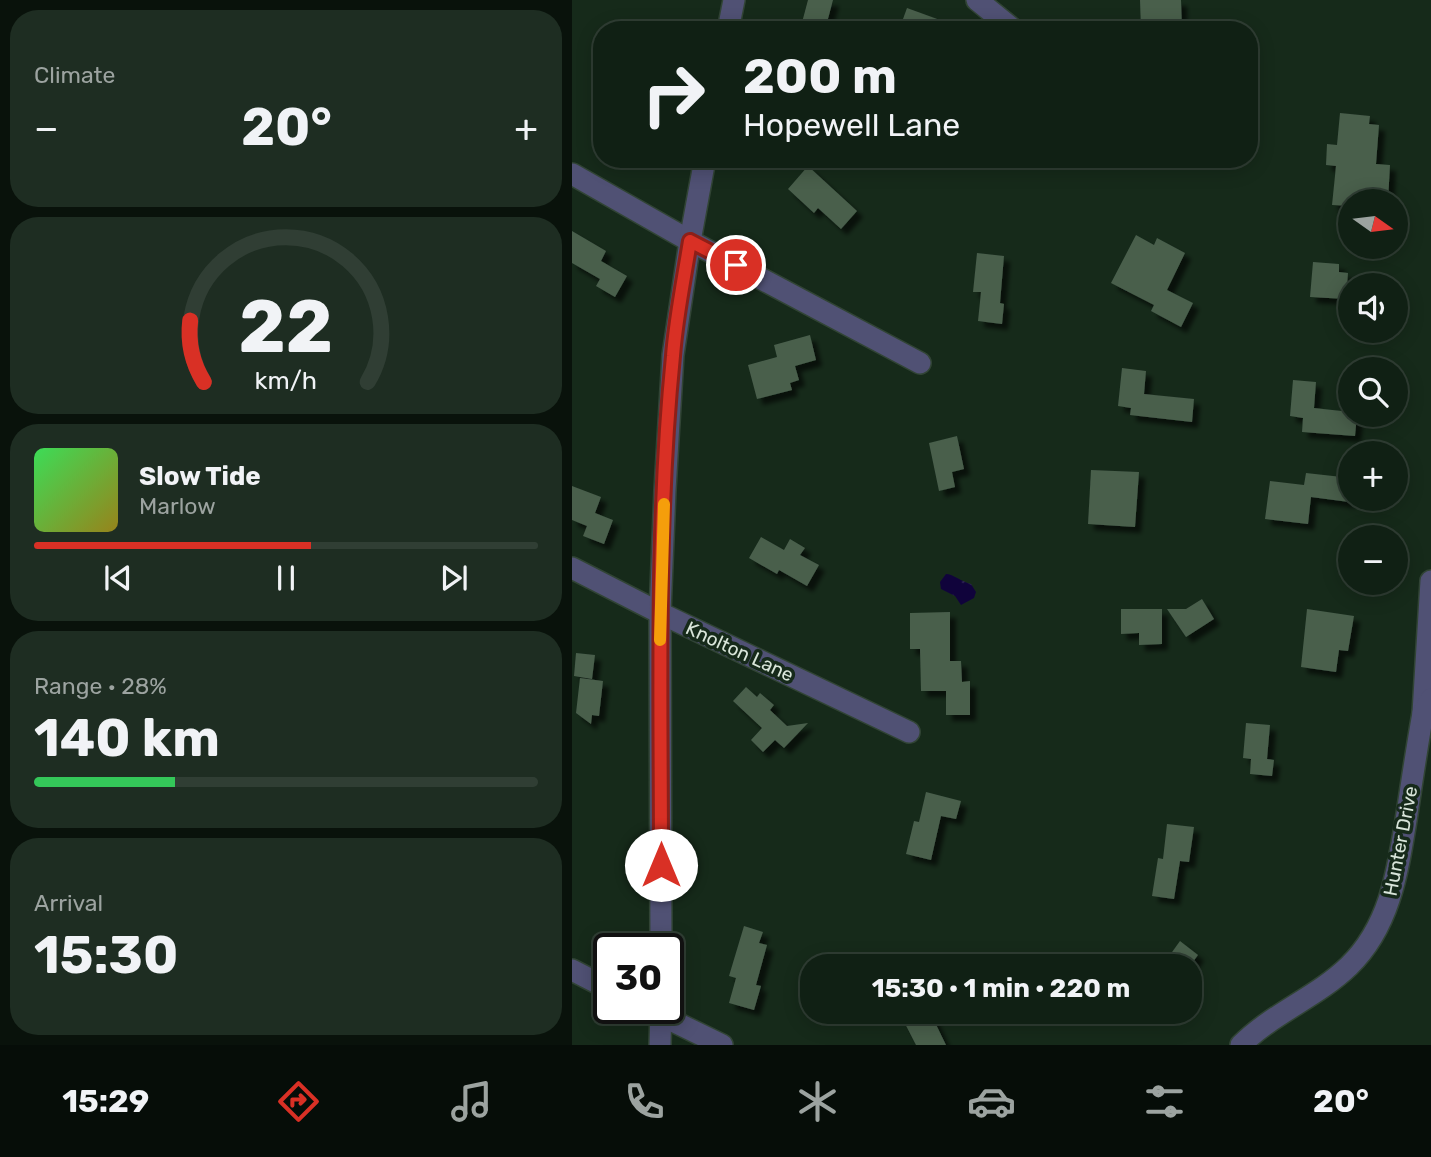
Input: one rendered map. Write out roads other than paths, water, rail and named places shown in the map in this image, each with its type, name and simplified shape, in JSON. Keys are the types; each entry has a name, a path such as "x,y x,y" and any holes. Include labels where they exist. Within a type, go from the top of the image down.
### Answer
{"street":[{"path":"730,21 734,0"},
{"path":"977,0 1003,21"},
{"path":"661,933 660,613 673,355 704,168"},
{"path":"572,174 690,241 920,363"},
{"name":"Knolton Lane","path":"572,568 909,732"},
{"name":"Hunter Drive","path":"1242,1045 1264,1025 1326,985 1350,964 1369,940 1383,915 1397,877 1427,706 1431,581"},
{"path":"572,970 593,981"},
{"path":"658,1024 660,1045"},
{"path":"681,1024 721,1045"}],"water":[{"path":"946,574 971,584 976,592 974,598 961,605 955,596 941,589 940,582"}]}
